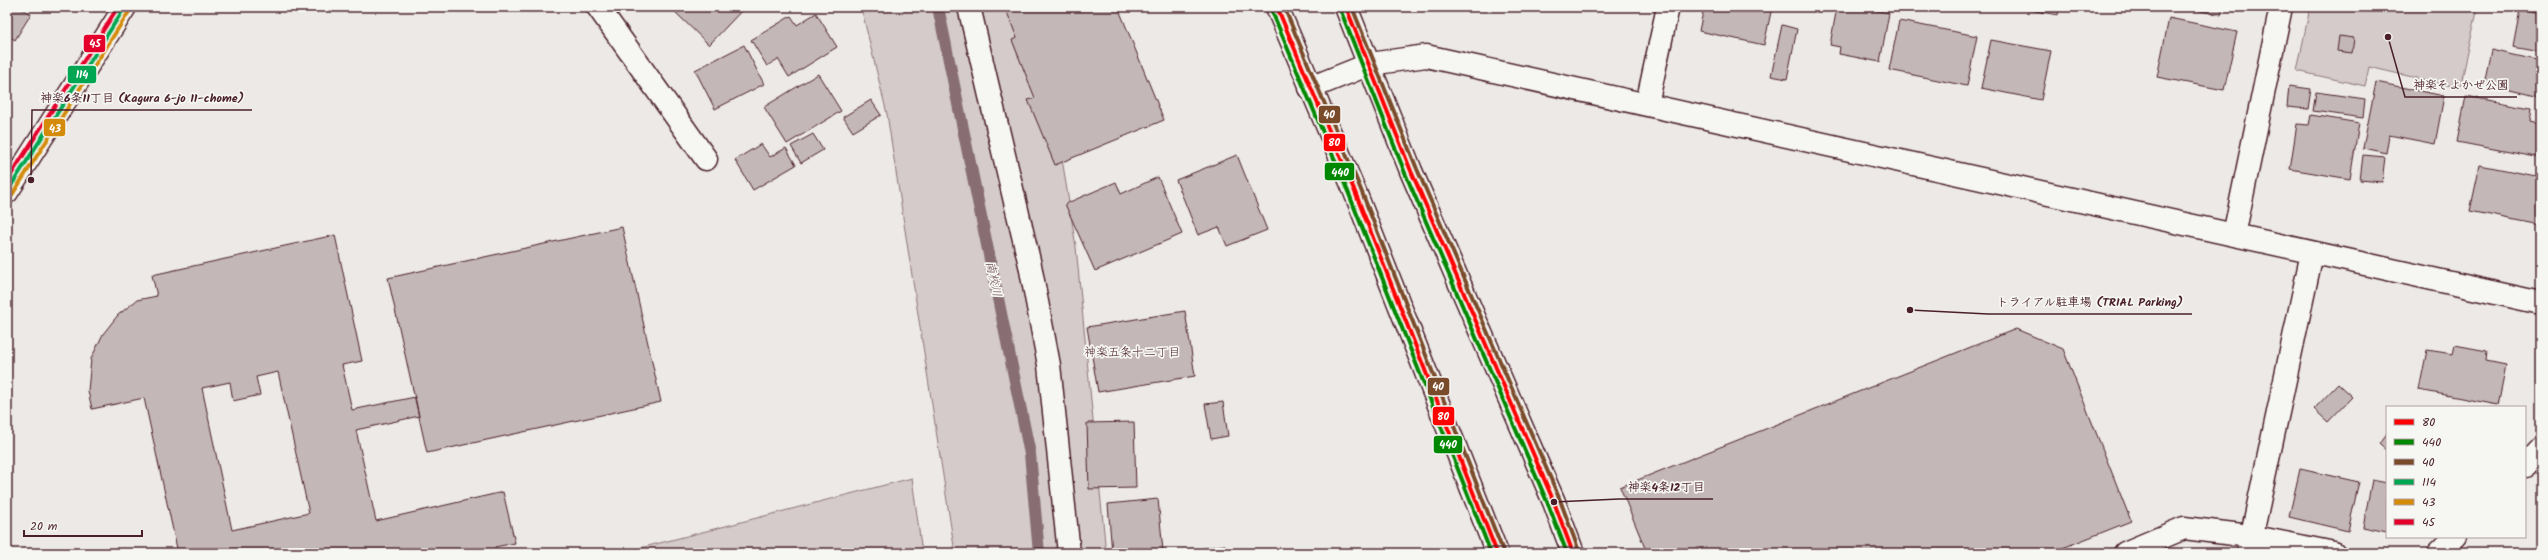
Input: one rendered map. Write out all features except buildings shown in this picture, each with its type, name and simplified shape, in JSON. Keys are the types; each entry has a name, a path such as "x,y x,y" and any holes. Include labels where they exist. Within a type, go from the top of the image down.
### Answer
{"main road":[{"path":"598,7 706,159"},
{"path":"969,7 1030,265 1046,349 1061,469 1069,553"},
{"path":"1277,7 1355,192 1498,553"},
{"path":"1346,7 1370,64 1410,171 1554,502 1573,553"},
{"path":"1647,104 1668,7"},
{"path":"2234,235 2281,7"},
{"path":"7,192 119,9"},
{"path":"1310,88 1370,64 1426,56 2541,303"},
{"path":"2249,545 2312,253"},
{"path":"2125,553 2184,528 2249,545 2334,553"},
{"path":"2439,553 2454,538"}],"shaded area":[{"path":"861,7 1038,7 1076,247 1106,553 955,553 887,114"},
{"path":"2310,7 2478,7 2460,88 2369,67 2365,86 2297,71"},
{"path":"912,478 922,553 621,553"}],"waterway":[{"name":"南校川","path":"938,7 1030,454 1039,553"}],"transit line":[{"name":"45","path":"7,181 118,7"},
{"name":"114","path":"7,192 125,7"},
{"name":"80","path":"1277,7 1355,192 1497,553"},
{"name":"40","path":"1284,7 1361,190 1503,551"},
{"name":"80","path":"1346,7 1411,171 1554,502 1573,553"},
{"name":"40","path":"1352,7 1417,169 1560,500 1579,551"},
{"name":"440","path":"1271,9 1349,194 1491,553"},
{"name":"440","path":"1340,9 1405,173 1548,504 1567,553"},
{"name":"43","path":"12,195 130,10"}],"place":[{"name":"神楽そよかぜ公園","path":"2388,37"},
{"name":"神楽6条11丁目 (Kagura 6-jo 11-chome)","path":"31,180"},
{"name":"トライアル駐車場 (TRIAL Parking)","path":"1910,310"},
{"name":"神楽4条12丁目","path":"1554,502"}],"district":[{"name":"神楽五条十二丁目","path":"1132,352"}]}
